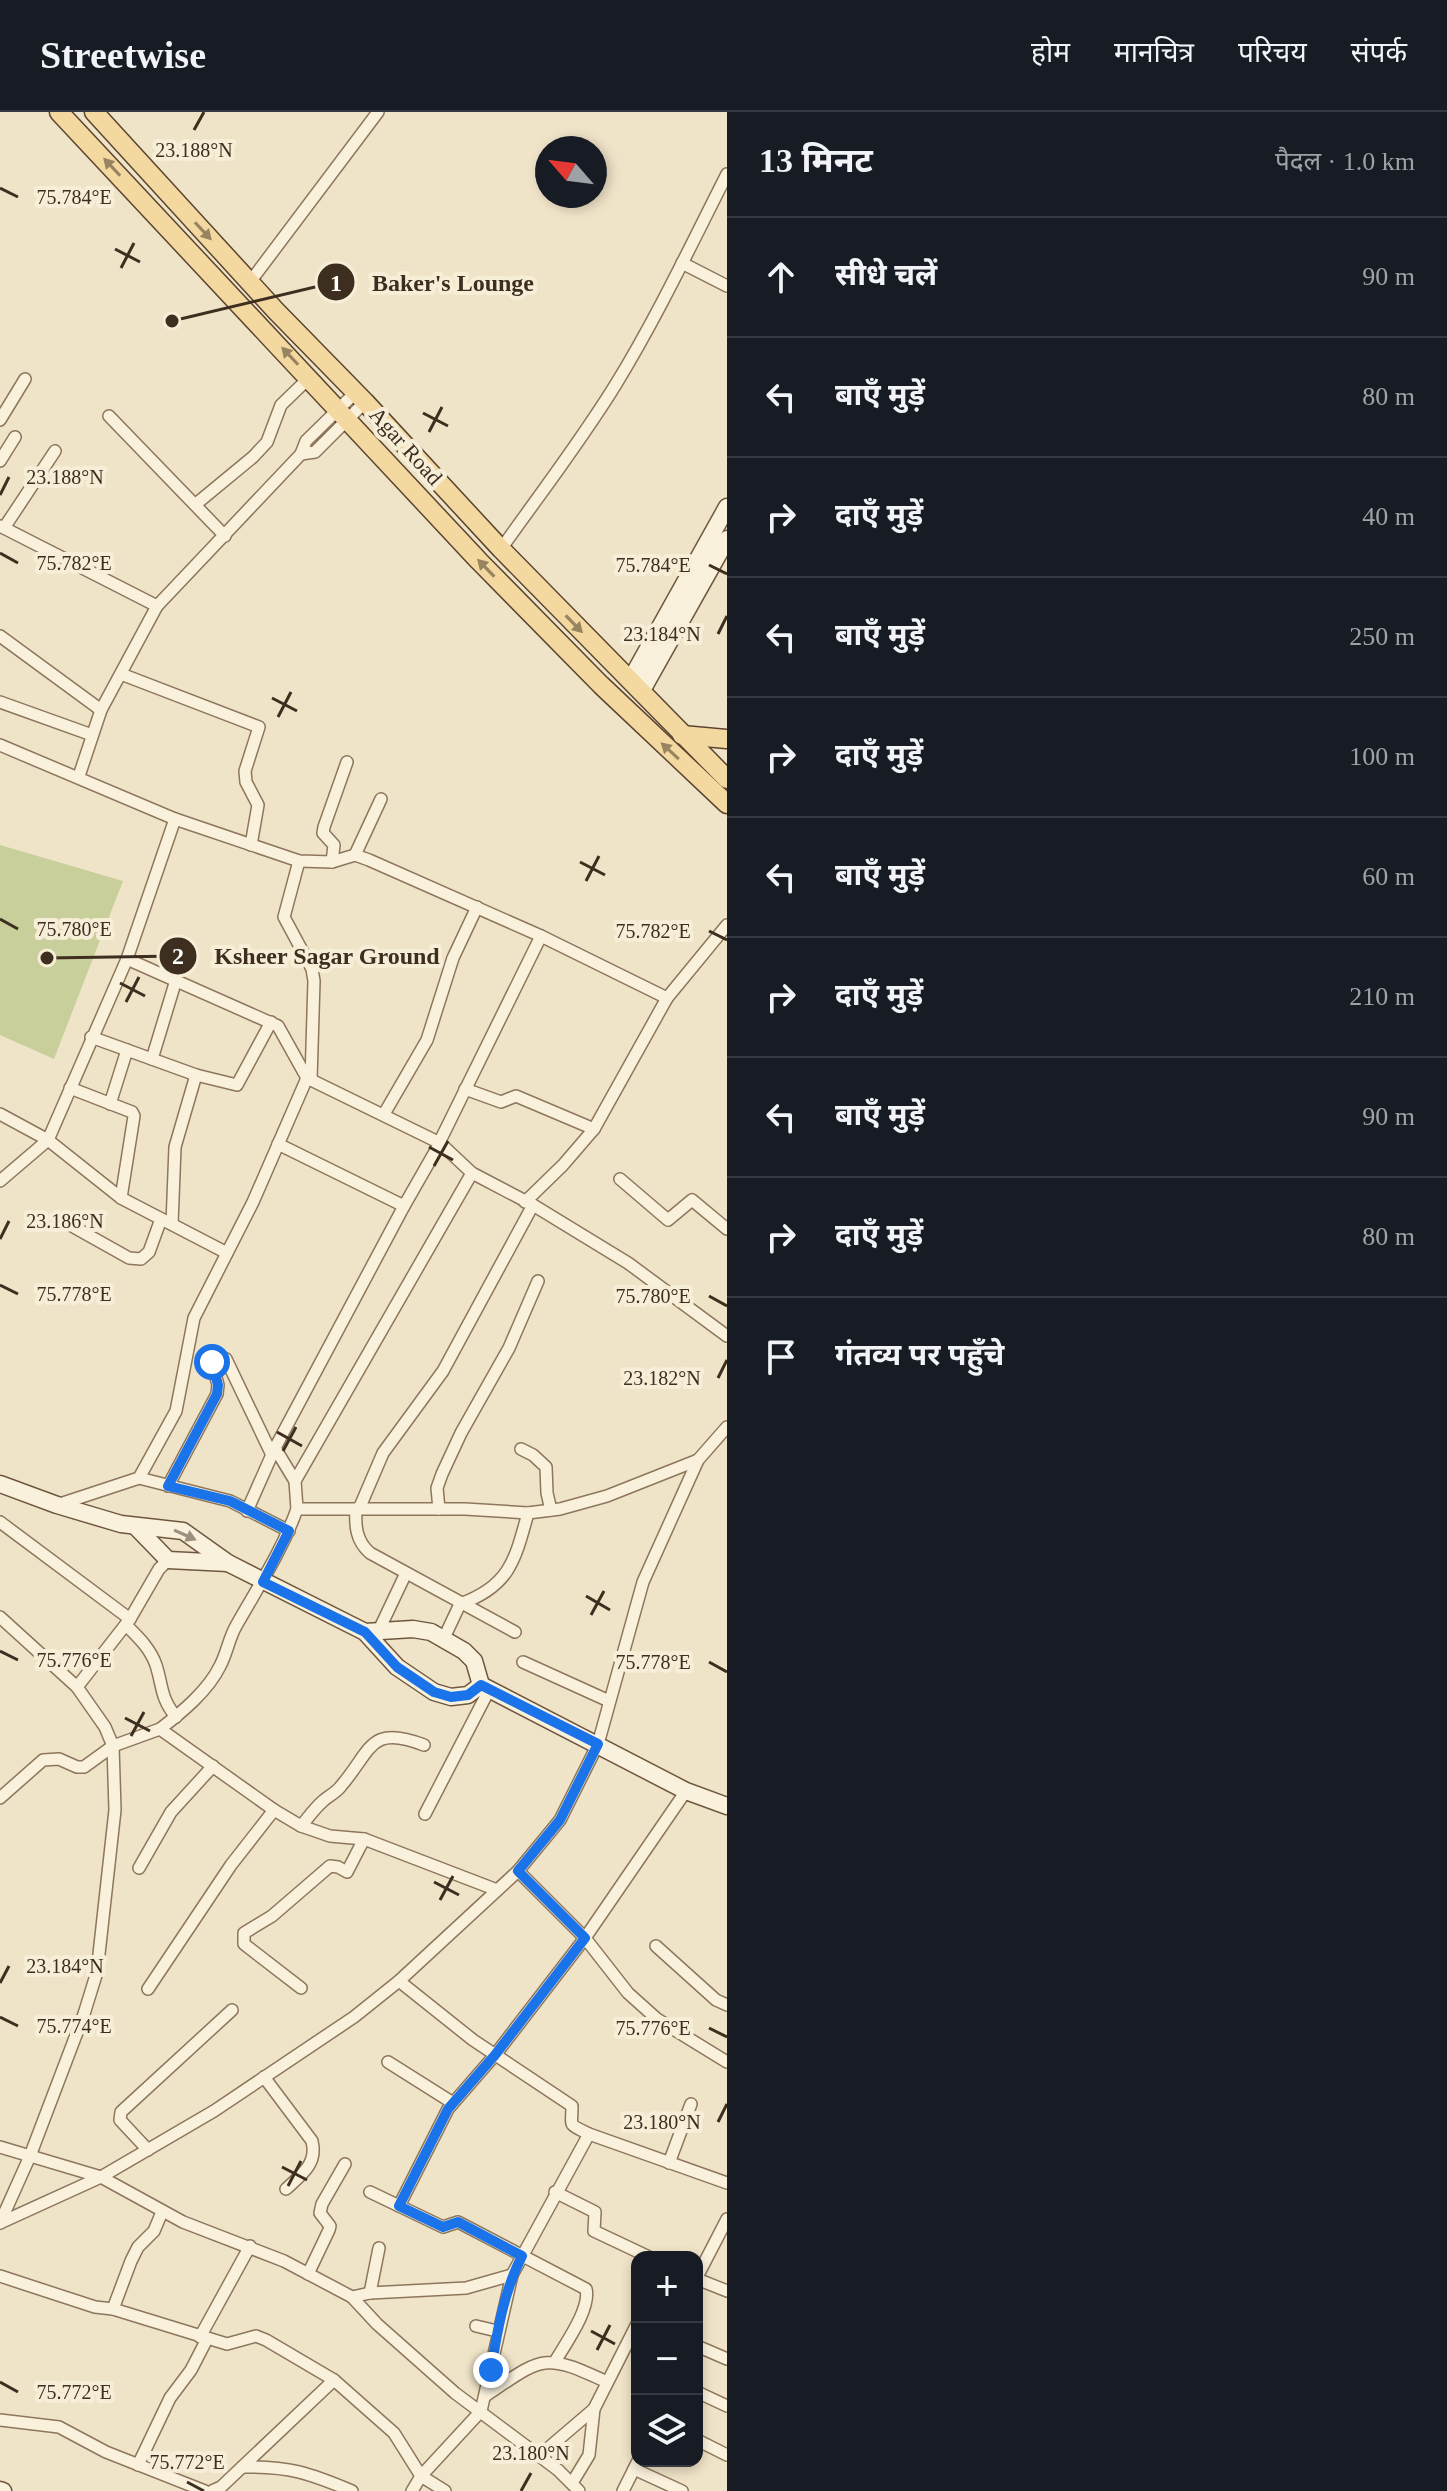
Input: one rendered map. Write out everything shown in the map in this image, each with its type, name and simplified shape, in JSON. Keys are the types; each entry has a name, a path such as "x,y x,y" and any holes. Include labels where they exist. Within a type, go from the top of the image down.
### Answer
{"main road":[{"name":"Agar Road","path":"59,112 497,580 601,685 727,804"},
{"path":"94,112 501,549 727,779"},
{"path":"682,735 727,739"}],"street":[{"path":"250,282 378,112"},
{"path":"501,549 558,473 617,383 727,174"},
{"path":"682,263 727,286"},
{"path":"196,504 260,450 267,442 279,408 310,377"},
{"path":"0,420 25,379"},
{"path":"79,776 101,710 157,606 301,454 315,452 360,397"},
{"path":"109,416 225,536"},
{"path":"0,461 15,437"},
{"path":"55,451 2,527 157,606"},
{"path":"635,686 727,507"},
{"path":"635,686 727,539"},
{"path":"0,636 101,710"},
{"path":"121,674 259,727 245,771 246,782 258,805 251,845"},
{"path":"0,702 92,735"},
{"path":"0,745 175,819 299,861 332,862 355,855 541,936 667,998"},
{"path":"332,862 334,845 323,833 347,762"},
{"path":"355,855 381,799"},
{"path":"0,1181 48,1140 127,959 175,819"},
{"path":"139,1478 176,1411 194,1318 253,1202 309,1079 312,969 284,917 299,861"},
{"path":"384,1114 427,1040 453,958 477,907"},
{"path":"515,1632 460,1604 363,1547 357,1535 358,1509 383,1453 443,1371 529,1204 594,1129 667,998 727,925"},
{"path":"247,1511 274,1451 439,1143 541,936"},
{"path":"127,959 278,1026 309,1079 439,1143 472,1173 628,1263 727,1336"},
{"path":"152,1059 176,980"},
{"path":"91,1037 196,1075 237,1085 271,1022"},
{"path":"110,1104 127,1050"},
{"path":"63,1221 129,1258 141,1259 149,1252 167,1221 175,1147 196,1075"},
{"path":"70,1088 132,1112 134,1116 121,1198"},
{"path":"465,1089 501,1102 516,1096 594,1129"},
{"path":"0,1114 48,1140 121,1198 227,1253"},
{"path":"278,1144 404,1206"},
{"path":"0,1164 11,1171"},
{"path":"295,1481 472,1173"},
{"path":"620,1179 668,1220 692,1200 727,1229"},
{"path":"439,1509 437,1488 442,1474 461,1433 509,1348 538,1281"},
{"path":"0,1798 43,1760 59,1759 84,1767 113,1746 160,1729 176,1717 213,1679 235,1628 289,1531 297,1509 295,1481 274,1451 226,1359 222,1357 212,1362 217,1394 168,1486"},
{"path":"0,1617 77,1687 105,1727 113,1746 114,1834 97,1972 30,2156 0,2223 101,2177 148,2150 214,2111 354,2017 399,1981 518,1871 560,1820 598,1744 643,1582 698,1460 727,1427"},
{"path":"714,1442 727,1451"},
{"path":"521,1449 546,1467 551,1510"},
{"path":"297,1509 439,1509 528,1513 607,1496 698,1460"},
{"path":"57,1505 139,1478 230,1501 289,1531"},
{"path":"0,1484 57,1505 135,1526 183,1531 228,1563 263,1582 372,1631 413,1629 431,1632 474,1661 485,1688 686,1791 727,1806"},
{"path":"444,1638 460,1604 490,1591 504,1577 520,1542 528,1513"},
{"path":"0,1522 128,1622 156,1665 163,1699 176,1717"},
{"path":"135,1526 168,1560 228,1563"},
{"path":"77,1687 128,1622 159,1569 168,1560"},
{"path":"372,1631 406,1573"},
{"path":"372,1631 397,1667 434,1692 451,1697 468,1695 485,1688"},
{"path":"523,1662 609,1701"},
{"path":"425,1814 485,1688"},
{"path":"160,1729 301,1826 330,1836 364,1839 497,1890"},
{"path":"301,1826 323,1801 339,1790 368,1749 379,1740 392,1736 424,1745"},
{"path":"139,1868 171,1812 213,1766"},
{"path":"399,2206 429,2142 453,2103 495,2055 585,1938 686,1791"},
{"path":"148,1989 231,1865 274,1810"},
{"path":"301,1988 244,1944 244,1933 272,1916 330,1866 347,1872 364,1839"},
{"path":"518,1871 585,1938 628,1993 687,2040 727,2062"},
{"path":"656,1946 716,2000 727,2005"},
{"path":"399,1981 495,2055 572,2106 570,2123 589,2134 727,2183"},
{"path":"148,2150 120,2120 121,2112 232,2010"},
{"path":"388,2062 453,2103"},
{"path":"264,2077 312,2141 315,2152 310,2166 286,2189"},
{"path":"669,2163 691,2104"},
{"path":"412,2491 421,2476 481,2411 512,2275 589,2134"},
{"path":"0,2147 101,2177 162,2212 250,2246 352,2297 433,2374 576,2487 589,2455 594,2409 631,2336"},
{"path":"308,2274 330,2226 320,2213 322,2204 345,2164"},
{"path":"370,2192 443,2227 458,2222 586,2289 585,2307 556,2360"},
{"path":"555,2192 595,2212 594,2231 636,2251"},
{"path":"113,2309 138,2247 154,2231 162,2212"},
{"path":"703,2266 727,2219"},
{"path":"138,2465 170,2398 191,2370 250,2246"},
{"path":"370,2293 379,2248"},
{"path":"352,2297 370,2293 466,2288 512,2275"},
{"path":"0,2276 95,2307 113,2309 227,2344 256,2336 334,2380 394,2433 421,2476 445,2491"},
{"path":"703,2281 727,2291"},
{"path":"476,2326 497,2331"},
{"path":"703,2349 727,2359"},
{"path":"485,2396 537,2363 556,2360 607,2382"},
{"path":"212,2491 221,2487 334,2380"},
{"path":"703,2395 727,2406"},
{"path":"539,2456 594,2409"},
{"path":"0,2420 59,2427 106,2452 205,2491"},
{"path":"703,2443 724,2453 727,2439"},
{"path":"242,2467 276,2466 305,2471 352,2491"},
{"path":"623,2491 635,2467"},
{"path":"640,2467 682,2491"}],"green space":[{"path":"0,845 123,881 54,1059 0,1035"}],"place":[{"name":"Baker's Lounge","path":"172,321"},
{"name":"Ksheer Sagar Ground","path":"47,958"}],"route":[{"path":"212,1362 217,1394 168,1486 230,1501 289,1531 263,1582 365,1632 397,1667 434,1692 451,1697 468,1695 481,1685 598,1744 560,1820 518,1871 585,1938 495,2055 448,2109 399,2206 443,2227 458,2222 522,2256 512,2275 496,2336 491,2370"}]}
